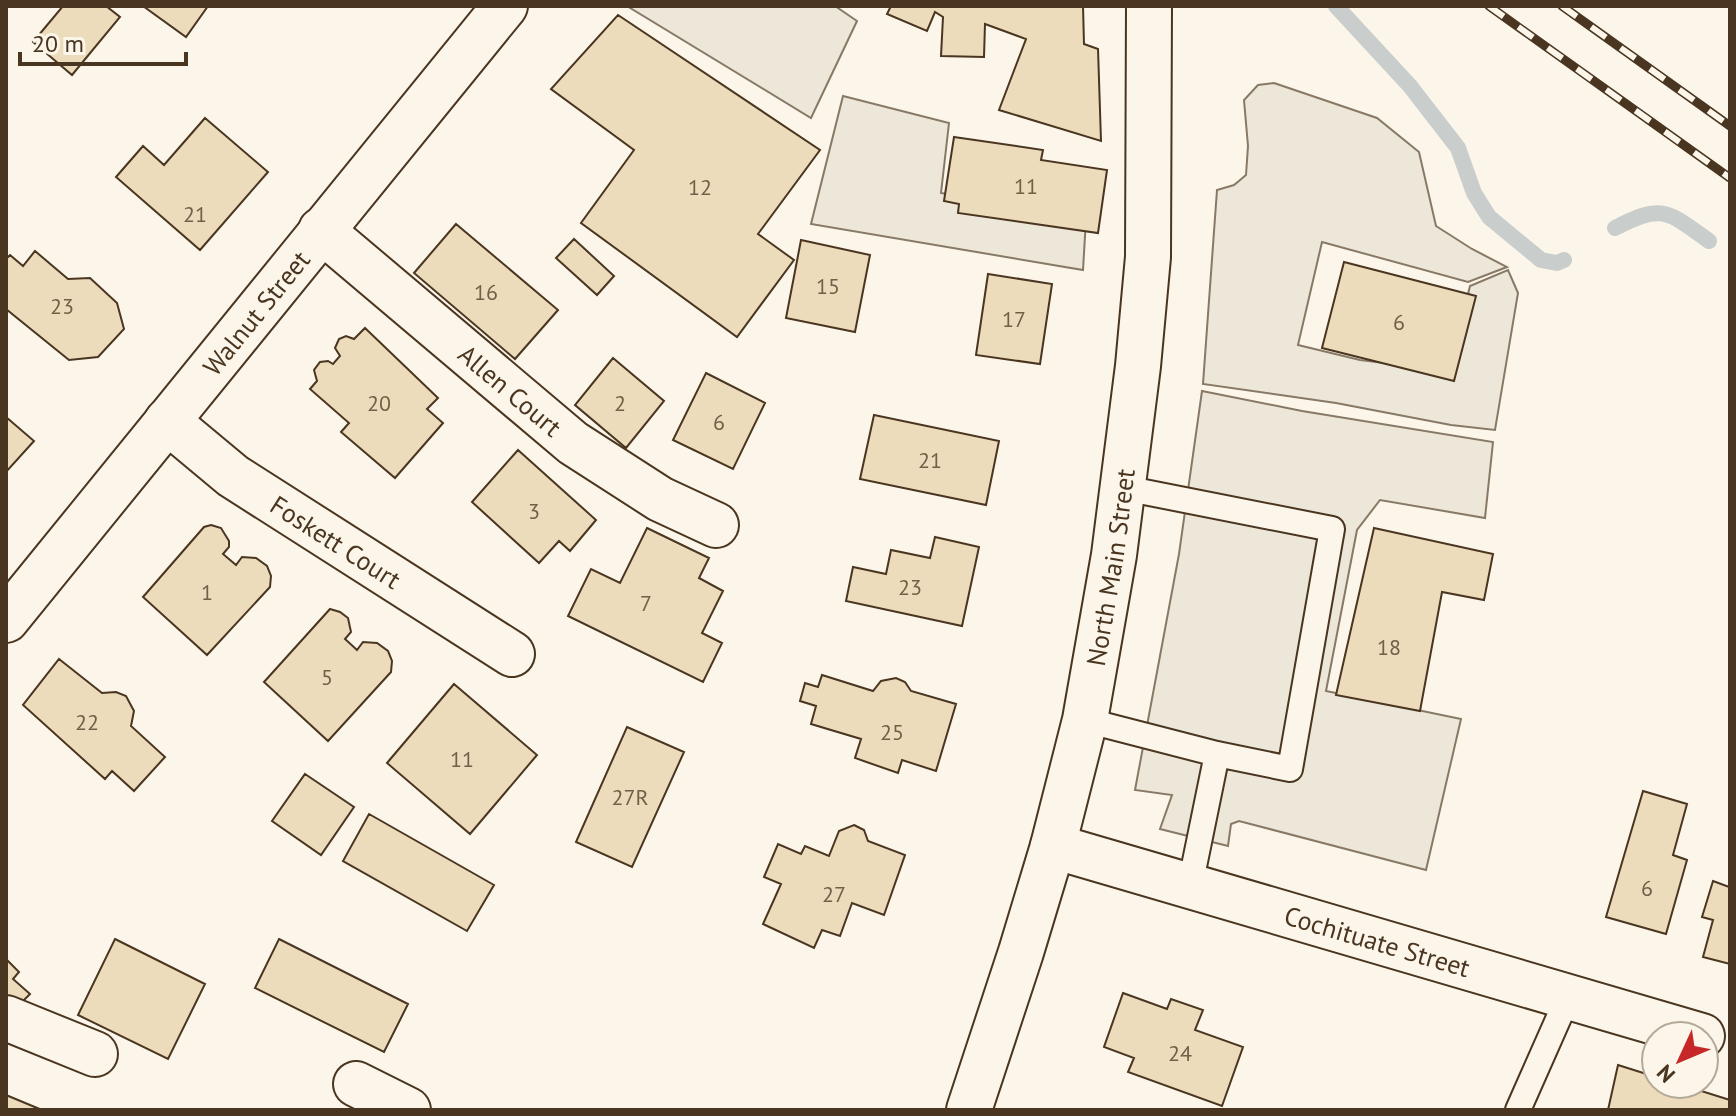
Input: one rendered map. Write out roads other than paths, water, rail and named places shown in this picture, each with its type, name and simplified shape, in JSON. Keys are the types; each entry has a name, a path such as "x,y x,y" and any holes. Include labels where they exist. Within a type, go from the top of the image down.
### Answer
{"street":[{"name":"Walnut Street","path":"6,620 505,6"},
{"name":"North Main Street","path":"969,1110 1053,846 1085,720 1124,488 1148,257 1149,6"},
{"name":"Allen Court","path":"321,230 573,443 660,499 716,525"},
{"name":"Foskett Court","path":"167,421 233,476 512,654"},
{"name":"Cochituate Street","path":"1053,846 1648,1020"},
{"path":"6,1018 95,1054"},
{"path":"356,1084 408,1110"}],"lane":[{"path":"1085,720 1290,769 1332,529 1124,488"},
{"path":"1190,886 1217,754"},
{"path":"1518,1110 1568,997"}],"waterway":[{"path":"1336,6 1410,86 1458,148 1474,193 1489,217 1541,260 1557,263 1564,260"},
{"path":"1615,228 1644,215 1664,214 1709,241"}],"railway":[{"path":"1489,6 1730,178"},
{"path":"1562,6 1730,126"}]}
